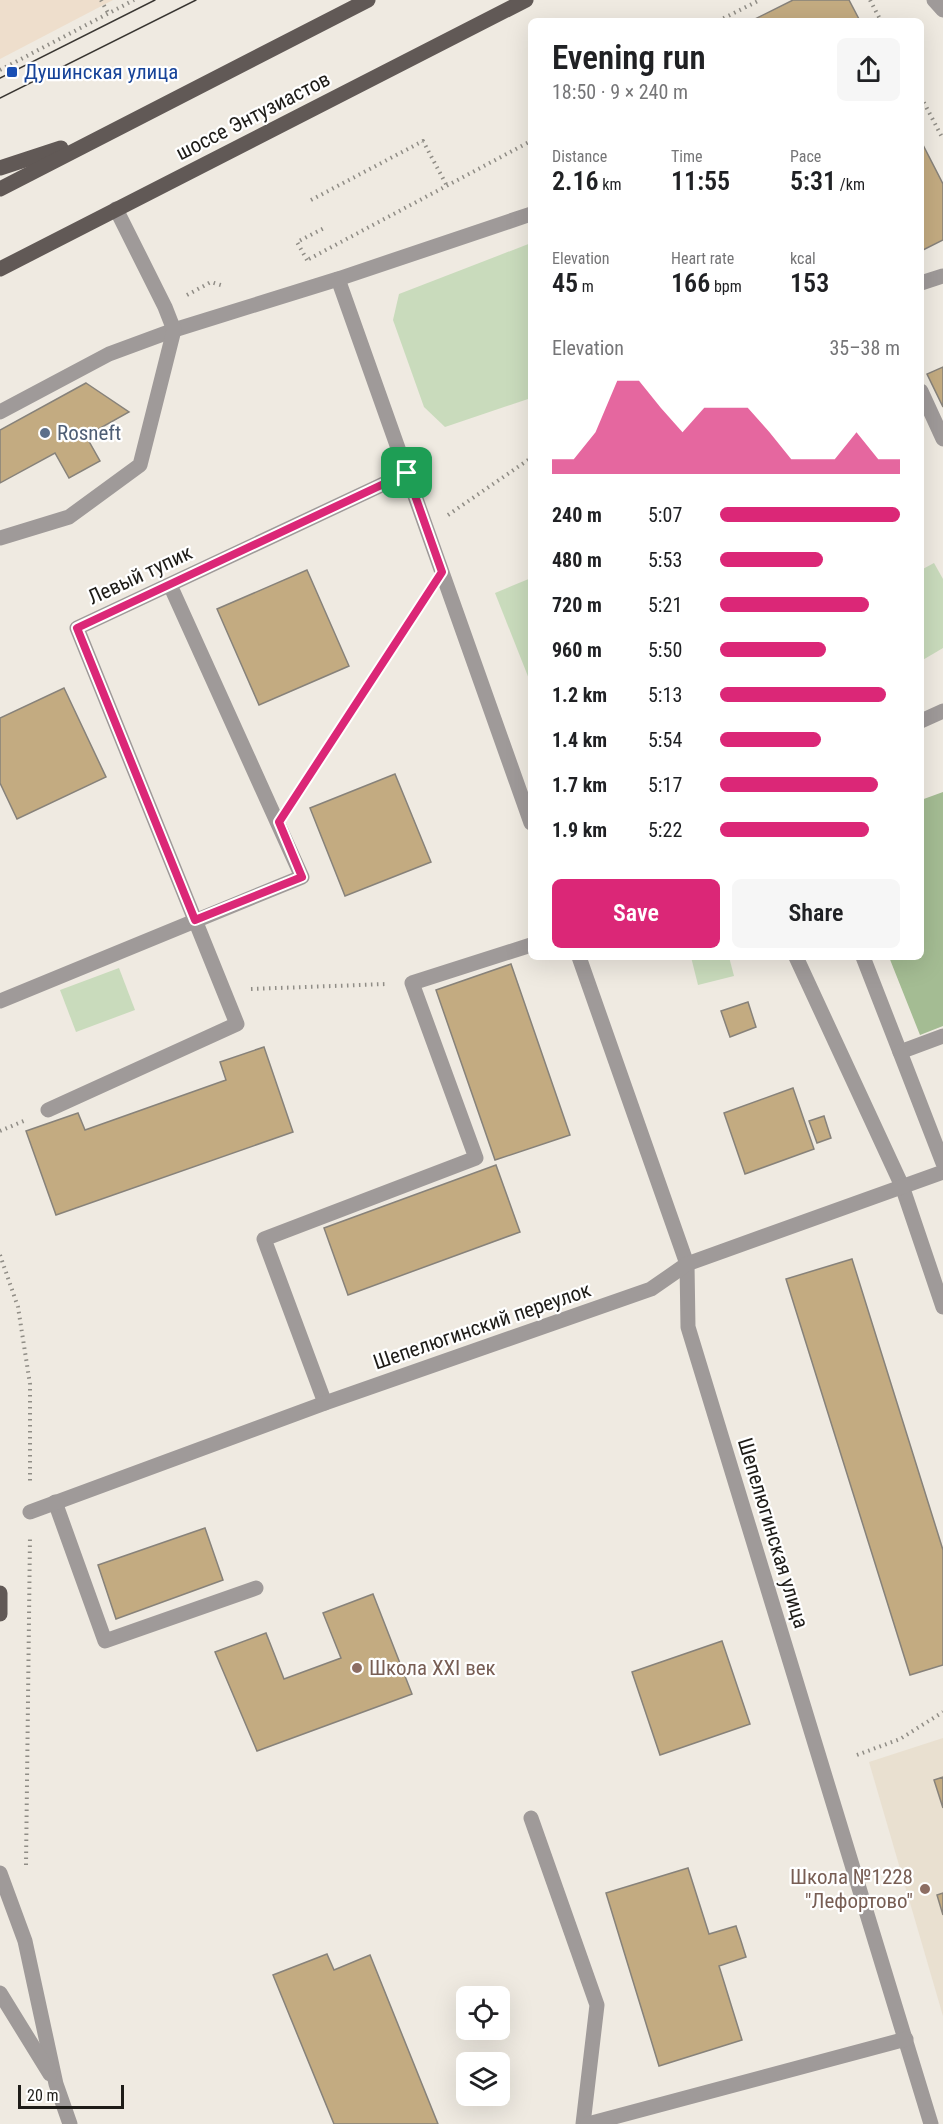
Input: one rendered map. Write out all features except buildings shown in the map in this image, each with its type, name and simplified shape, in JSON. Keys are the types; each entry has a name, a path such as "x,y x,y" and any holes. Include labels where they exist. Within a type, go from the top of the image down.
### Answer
{"main road":[{"path":"0,189 368,0"},
{"name":"шоссе Энтузиастов","path":"0,269 526,0"},
{"path":"0,168 107,133"},
{"path":"0,1593 0,1614"}],"street":[{"path":"934,0 943,10"},
{"path":"0,538 69,517 140,465 174,330 116,209"},
{"path":"0,412 109,354 174,330 339,279 528,215"},
{"path":"924,282 943,276"},
{"path":"339,279 442,572 528,803"},
{"path":"924,398 943,439"},
{"name":"Левый тупик","path":"48,1110 237,1024 77,628 407,473"},
{"path":"0,1001 302,877 170,585"},
{"path":"924,720 943,711"},
{"path":"325,1403 264,1239 476,1158 412,984 528,946"},
{"name":"Шепелюгинская улица","path":"580,960 687,1264 688,1327 931,2124"},
{"path":"797,960 902,1186 943,1307"},
{"path":"864,960 943,1163"},
{"path":"900,1052 943,1036"},
{"name":"Шепелюгинский переулок","path":"30,1512 325,1403 651,1289 687,1264 943,1172"},
{"path":"55,1502 105,1641 256,1588"},
{"path":"531,1818 597,2005 583,2124"},
{"path":"0,1873 25,1941 56,2084 70,2124"},
{"path":"0,1993 56,2084"},
{"path":"588,2124 906,2039"}],"path":[{"path":"101,0 108,13"},
{"path":"0,70 134,0"},
{"path":"724,18 760,0"},
{"path":"870,0 879,18"},
{"path":"924,103 943,139"},
{"path":"312,200 423,141 447,186"},
{"path":"326,227 297,242 307,260 528,143"},
{"path":"427,529 528,460"},
{"path":"279,822 442,572"},
{"path":"223,990 412,984"},
{"path":"857,1755 900,1739 943,1712"}],"shaded area":[{"path":"0,0 113,0 0,59"},
{"name":"Школа №1228 \"Лефортово\"","path":"943,1738 943,2016 869,1762"}],"green space":[{"path":"528,244 528,399 445,427 424,407 393,320 399,294"},
{"path":"934,563 943,579 943,648 924,659 924,568"},
{"path":"528,579 528,676 495,593"},
{"path":"943,792 943,1026 920,1035 890,960 924,960 924,799"},
{"path":"692,960 730,960 734,976 698,985"},
{"path":"119,968 135,1010 76,1032 60,990"}],"tram line":[{"path":"0,78 155,0"},
{"path":"0,98 196,0"}],"place":[{"name":"Душинская улица","path":"12,72"},
{"name":"Rosneft","path":"45,433"},
{"name":"Школа XXI век","path":"357,1668"},
{"name":"Школа №1228 \"Лефортово\"","path":"925,1889"}],"route":[{"path":"407,473 442,572 279,822 302,877 195,920 77,628 407,473"}]}
